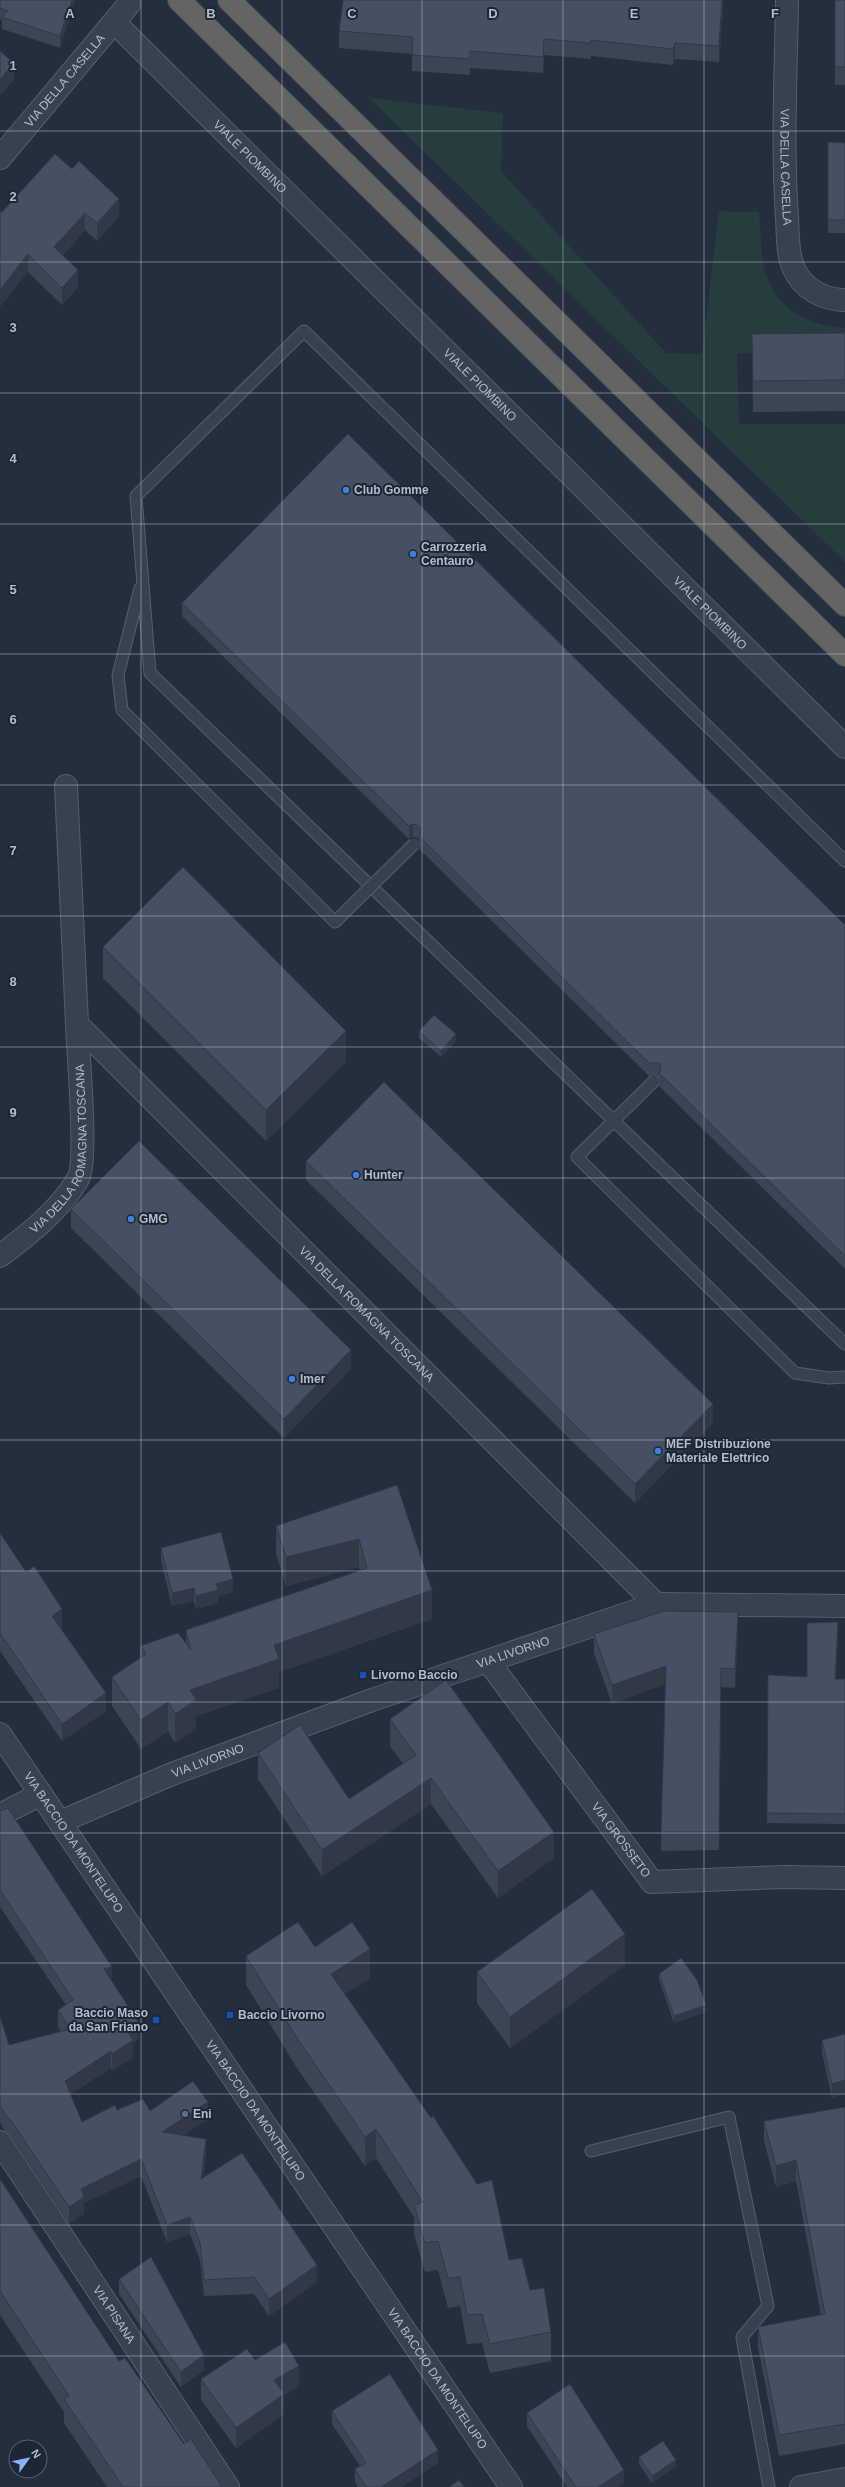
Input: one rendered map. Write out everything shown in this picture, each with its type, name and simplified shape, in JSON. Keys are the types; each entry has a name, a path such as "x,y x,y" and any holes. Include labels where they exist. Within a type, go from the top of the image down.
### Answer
{"highway":[{"path":"169,0 221,42"},
{"path":"179,0 845,655"},
{"path":"229,0 845,605"},
{"path":"243,0 313,82"}],"street":[{"name":"VIA DELLA CASELLA","path":"787,0 785,188 790,252 793,268 808,287 833,300 845,300"},
{"name":"VIA DELLA CASELLA","path":"0,158 115,23 129,4"},
{"name":"VIALE PIOMBINO","path":"115,23 845,747"},
{"name":"VIA DELLA ROMAGNA TOSCANA","path":"0,1256 23,1238 62,1202 79,1178 83,1144 66,786"},
{"name":"VIA DELLA ROMAGNA TOSCANA","path":"77,1024 656,1604"},
{"name":"VIA LIVORNO","path":"60,1822 172,1774 372,1700 656,1604 845,1606"},
{"name":"VIA GROSSETO","path":"488,1662 652,1882 785,1877 845,1878"},
{"name":"VIA BACCIO DA MONTELUPO","path":"0,1734 511,2487"},
{"path":"0,1816 41,1794"},
{"name":"VIA PISANA","path":"0,2142 228,2487"},
{"path":"801,2487 845,2479"}],"lane":[{"path":"845,861 304,331 136,496 150,673 845,1344"},
{"path":"142,577 118,675 122,710 335,922 414,844"},
{"path":"654,1081 577,1157 795,1373 829,1378 845,1377"},
{"path":"591,2151 729,2117 768,2306 742,2337 768,2487"}],"green space":[{"path":"369,98 503,113 501,171 666,353 702,354 719,211 759,212 764,267 775,293 794,312 805,318 818,323 845,328 845,353 737,353 739,424 845,424 845,562"}],"building":[{"path":"0,0 72,0 60,36 2,17 8,11 0,8"},
{"path":"343,0 722,0 719,46 675,43 673,49 591,40 591,43 544,39 543,57 470,51 470,59 412,55 413,37 339,31"},
{"path":"835,0 845,0 845,67 835,67"},
{"path":"0,51 14,63 0,80"},
{"path":"828,142 845,143 845,220 828,220"},
{"path":"55,154 72,169 79,161 119,199 97,223 85,213 54,247 78,270 62,288 28,254 0,290 0,211 2,212"},
{"path":"845,333 845,380 753,381 752,334"},
{"path":"348,434 845,925 845,1256 659,1073 661,1067 659,1063 649,1063 419,836 421,830 419,826 413,824 409,826 182,603"},
{"path":"183,867 346,1031 266,1110 103,947"},
{"path":"434,1015 456,1034 441,1051 419,1031"},
{"path":"384,1082 713,1404 635,1484 306,1161"},
{"path":"139,1141 351,1350 284,1419 71,1209"},
{"path":"397,1485 432,1590 274,1645 279,1659 190,1690 196,1700 175,1714 168,1702 141,1720 112,1677 146,1654 140,1646 178,1633 191,1650 186,1630 367,1568 359,1539 286,1557 276,1526"},
{"path":"221,1532 233,1579 216,1584 218,1590 196,1596 194,1588 172,1593 161,1548"},
{"path":"0,1533 26,1572 34,1566 62,1609 52,1616 106,1693 62,1724 0,1633"},
{"path":"664,1611 738,1612 735,1669 721,1668 719,1832 661,1832 666,1666 612,1685 594,1634"},
{"path":"838,1622 835,1679 845,1679 845,1814 767,1813 768,1675 807,1677 807,1623"},
{"path":"446,1680 554,1832 498,1871 431,1778 322,1850 258,1753 300,1725 349,1799 416,1755 390,1719"},
{"path":"8,1808 112,1967 104,1969 139,2023 127,2031 133,2040 112,2054 111,2051 65,2081 82,2122 115,2105 117,2110 143,2099 150,2111 193,2081 208,2102 162,2132 206,2139 201,2179 242,2153 317,2265 269,2299 254,2277 204,2280 200,2243 190,2217 167,2225 141,2159 81,2189 84,2197 69,2207 0,2106 0,2016 9,2045 70,2029 58,2010 73,2000 0,1890 0,1811"},
{"path":"592,1889 625,1934 510,2017 477,1972"},
{"path":"298,1922 315,1947 352,1922 370,1949 331,1974 431,2118 433,2116 477,2184 492,2180 509,2260 522,2258 530,2290 544,2288 551,2332 490,2344 482,2314 467,2315 460,2277 448,2278 438,2241 425,2243 414,2205 423,2202 376,2129 365,2137 297,2038 246,1956"},
{"path":"681,1958 697,1980 706,2005 674,2016 659,1974"},
{"path":"845,2034 845,2080 832,2084 822,2040"},
{"path":"845,2107 845,2424 779,2435 758,2327 825,2314 796,2160 776,2166 764,2121"},
{"path":"0,2179 119,2361 125,2358 184,2444 191,2439 222,2487 123,2487 64,2399 69,2396 0,2291"},
{"path":"151,2257 204,2355 181,2372 119,2279"},
{"path":"285,2342 299,2366 274,2380 284,2394 236,2428 201,2379 247,2349 255,2360"},
{"path":"390,2374 438,2450 381,2487 366,2487 355,2469 366,2463 332,2411"},
{"path":"570,2384 624,2470 598,2487 576,2487 527,2413"},
{"path":"663,2441 676,2460 652,2476 639,2457"},
{"path":"459,2480 464,2487 449,2487"}],"place":[{"name":"Club Gomme","path":"346,490"},
{"name":"Carrozzeria Centauro","path":"413,554"},
{"name":"Hunter","path":"356,1175"},
{"name":"GMG","path":"131,1219"},
{"name":"Imer","path":"292,1379"},
{"name":"MEF Distribuzione Materiale Elettrico","path":"658,1451"},
{"name":"Livorno Baccio","path":"363,1675"},
{"name":"Baccio Livorno","path":"230,2015"},
{"name":"Baccio Maso da San Friano","path":"156,2020"},
{"name":"Eni","path":"185,2114"}]}
